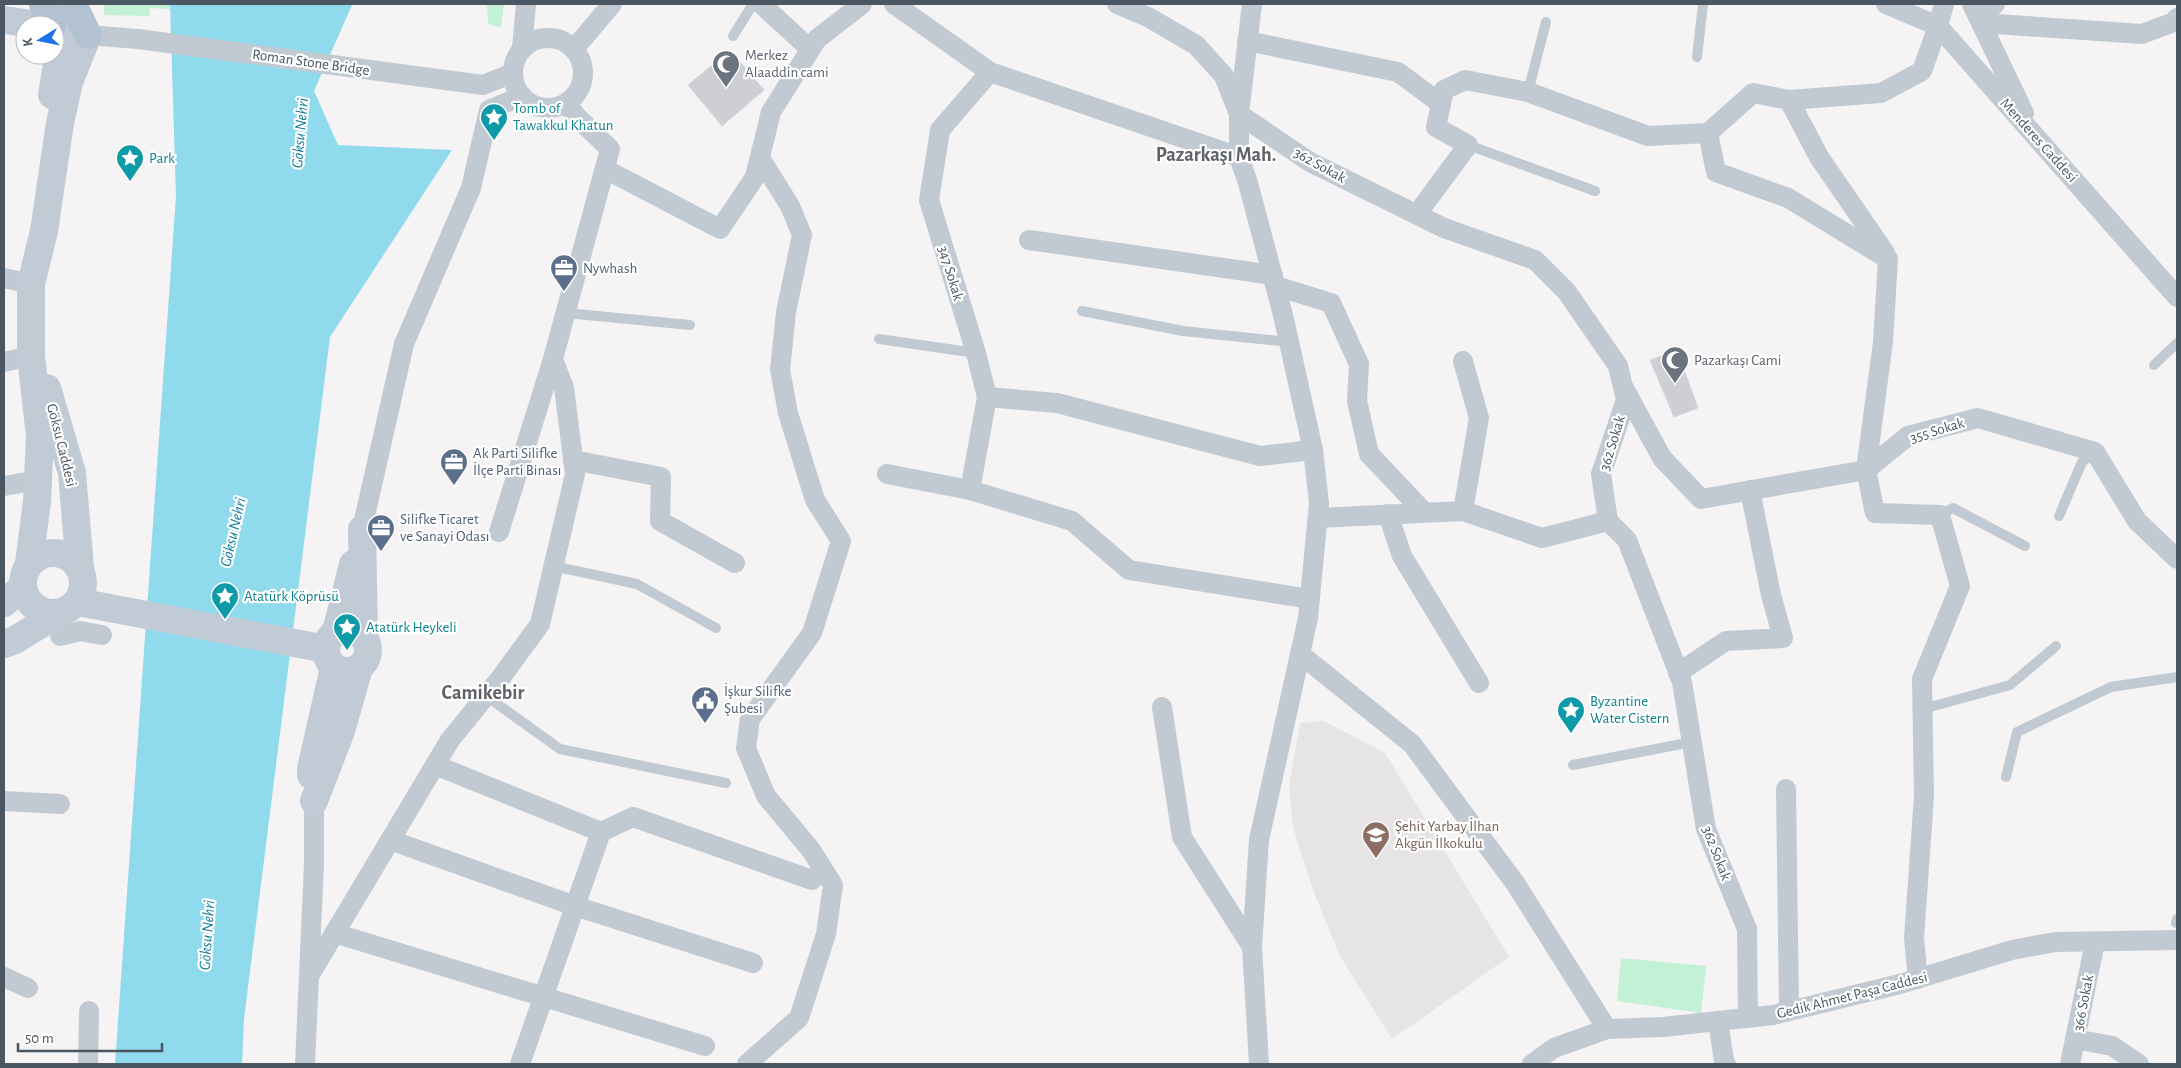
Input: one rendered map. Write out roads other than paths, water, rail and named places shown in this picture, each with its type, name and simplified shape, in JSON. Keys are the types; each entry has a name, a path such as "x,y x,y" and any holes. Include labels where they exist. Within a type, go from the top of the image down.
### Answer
{"main road":[{"path":"72,4 88,35"},
{"path":"65,29 88,35"},
{"name":"Göksu Caddesi","path":"18,585 38,480 40,436 31,356 31,284 44,231 69,82 88,35"},
{"name":"Göksu Caddesi","path":"44,231 43,164 57,65"},
{"name":"Göksu Caddesi","path":"31,356 49,394 72,472 80,568"},
{"path":"338,654 346,629 356,630 364,637 362,529"},
{"path":"314,802 341,731 338,654 362,529"},
{"path":"4,644 65,617 83,585 80,568 72,558 49,552 38,556 18,585 34,607 45,613 65,617 338,654"}],"street":[{"path":"522,48 526,4"},
{"path":"574,49 612,4"},
{"path":"761,4 810,49"},
{"path":"605,169 720,228 755,177 771,112 816,39 862,4"},
{"path":"894,4 990,72 1239,157"},
{"path":"1118,4 1148,17 1196,45 1224,76 1240,114"},
{"path":"1252,4 1240,114 1239,157 1248,183 1289,342 1313,450 1319,503 1308,618 1260,840 1252,947 1259,1064"},
{"name":"Menderes Caddesi","path":"1886,4 1938,26 2177,297"},
{"path":"1416,214 1468,145 1436,127 1444,90 1465,80 1528,92 1648,136 1708,133 1753,92 1789,100 1881,93 1922,72 1944,4"},
{"path":"1977,15 1994,4"},
{"path":"1977,15 2142,34 2174,22 2177,18"},
{"path":"1977,15 2034,136"},
{"name":"Roman Stone Bridge","path":"88,35 138,39 483,85 513,74"},
{"path":"542,38 560,40 574,49 582,65 582,82 577,92 566,103 547,108 536,106 522,96 513,81 513,74 516,58 522,48 531,41 542,38"},
{"path":"1247,41 1398,72 1441,104"},
{"name":"347 Sokak","path":"970,490 987,397 976,353 929,200 940,130 990,72"},
{"path":"362,529 404,344 471,188 489,110 522,96"},
{"path":"1789,100 1819,157 1888,259 1883,342 1866,470 1875,513 1940,515 1960,586 1922,678 1924,796 1914,938 1918,979"},
{"path":"498,532 553,359 610,149 578,118 566,103"},
{"name":"362 Sokak","path":"1240,114 1310,162 1444,228 1535,260 1572,300 1618,366 1626,400 1601,474 1608,521 1627,540 1682,682 1706,829 1747,929 1748,1018"},
{"path":"1708,133 1716,172 1788,198 1888,259"},
{"path":"747,1064 799,1018 826,934 833,885 811,850 766,796 746,748 750,718 812,633 841,541 815,500 788,413 780,370 786,312 802,236 790,206 760,158"},
{"path":"1029,240 1274,280 1331,303 1359,364 1357,401 1369,454 1424,512"},
{"path":"4,278 31,284"},
{"path":"4,362 31,356"},
{"path":"309,976 450,740 540,624 575,474 564,388 553,359"},
{"path":"1463,361 1479,418 1463,511"},
{"name":"355 Sokak","path":"1622,384 1662,458 1701,498 1866,470 1908,436 1978,418 2096,452"},
{"path":"987,397 1057,403 1260,456 1313,450"},
{"path":"2096,452 2137,521 2177,559"},
{"path":"573,460 661,477 660,521 735,563"},
{"path":"887,474 970,490 1072,520 1129,570 1310,598"},
{"path":"4,486 38,480"},
{"path":"1678,673 1726,640 1783,638 1771,595 1750,490"},
{"path":"1318,518 1463,511 1542,538 1608,521"},
{"path":"1388,514 1402,556 1479,683"},
{"path":"65,617 80,631 102,635"},
{"path":"1300,654 1412,744 1514,883 1607,1029"},
{"path":"1162,707 1182,837 1252,947"},
{"path":"435,765 601,832"},
{"path":"1786,789 1789,1011"},
{"path":"4,801 60,804"},
{"path":"305,1064 314,864 314,802"},
{"path":"520,1064 601,832 633,817 812,880"},
{"path":"390,840 575,906 753,963"},
{"name":"Gedik Ahmet Paşa Caddesi","path":"1532,1064 1554,1048 1607,1029 1663,1028 1789,1011 1918,979 2012,950 2055,942 2095,942 2177,927"},
{"path":"334,933 704,1046"},
{"name":"366 Sokak","path":"2070,1064 2095,942"},
{"path":"4,977 28,988"},
{"path":"88,1064 89,1010"},
{"path":"1718,1021 1724,1063"},
{"path":"2075,1040 2112,1046 2139,1064"}],"lane":[{"path":"733,36 753,4"},
{"path":"1697,57 1703,4"},
{"path":"1528,92 1546,22"},
{"path":"1468,145 1595,190"},
{"path":"1082,311 1183,331 1289,342"},
{"path":"566,313 690,325"},
{"path":"879,339 976,353"},
{"path":"2154,365 2177,343"},
{"path":"2059,516 2082,462 2096,452"},
{"path":"1940,515 1953,508 2025,546"},
{"path":"553,566 637,584 716,628"},
{"path":"1923,709 2010,685 2056,646"},
{"path":"2006,777 2017,732 2111,687 2177,678"},
{"path":"486,696 560,749 726,783"},
{"path":"1573,765 1692,742"}],"water":[{"name":"Göksu Nehri","path":"170,4 367,4 352,5 314,91 338,145 452,150 330,337 244,1019 242,1064 115,1064 176,196"}],"place":[{"name":"Merkez Alaaddin cami","path":"726,88"},
{"name":"Tomb of Tawakkul Khatun","path":"494,141"},
{"name":"Park","path":"130,182"},
{"name":"Nywhash","path":"564,292"},
{"name":"Pazarkaşı Cami","path":"1675,384"},
{"name":"Ak Parti Silifke İlçe Parti Binası","path":"454,486"},
{"name":"Silifke Ticaret ve Sanayi Odası","path":"381,552"},
{"name":"Atatürk Köprüsü","path":"225,620"},
{"name":"Atatürk Heykeli","path":"347,651"},
{"name":"İşkur Silifke Şubesi","path":"705,724"},
{"name":"Byzantine Water Cistern","path":"1571,734"},
{"name":"Şehit Yarbay İlhan Akgün İlkokulu","path":"1376,859"}],"district":[{"name":"Pazarkaşı Mah.","path":"1216,154"},
{"name":"Camikebir","path":"483,692"}]}
